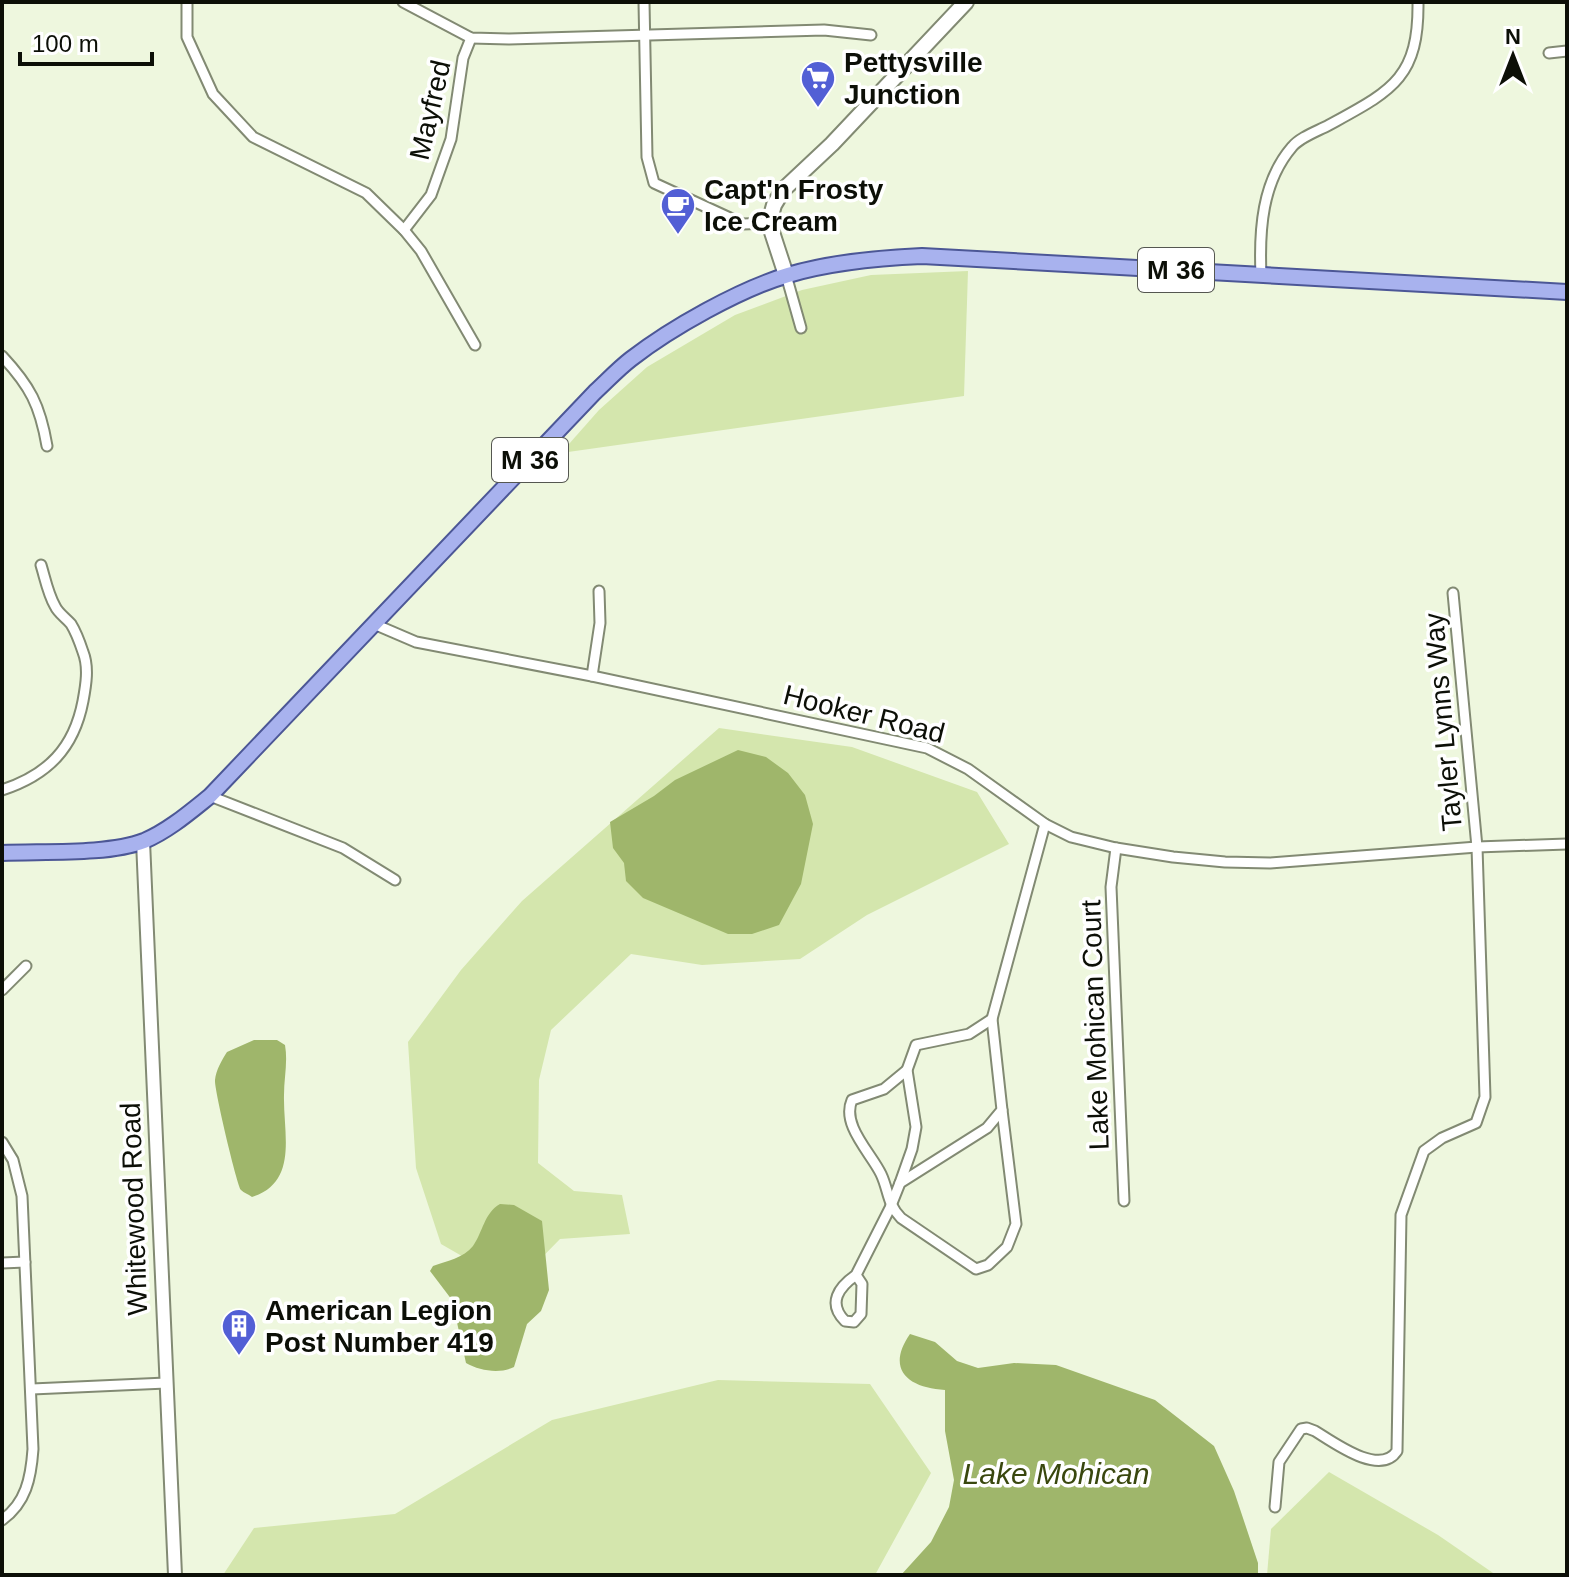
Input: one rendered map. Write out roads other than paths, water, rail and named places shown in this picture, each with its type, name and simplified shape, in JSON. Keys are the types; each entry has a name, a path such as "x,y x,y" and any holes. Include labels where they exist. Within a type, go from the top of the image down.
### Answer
{"main road":[{"path":"786,275 769,223 774,205 783,190 835,141 966,2"},
{"name":"M 36","path":"2,853 108,848 143,841 182,818 210,796 595,392 631,359 733,298 786,275 834,264 922,256 1567,292"}],"street":[{"path":"187,2 187,37 213,94 253,137 366,193 421,251 475,345"},
{"path":"403,2 471,38 824,30 871,35"},
{"path":"644,2 647,157 654,183 743,224 769,223"},
{"path":"1261,275 1262,212 1274,174 1294,144 1385,93 1405,72 1419,35 1418,2"},
{"name":"Mayfred","path":"404,230 431,195 451,139 463,58 471,38"},
{"path":"1549,53 1567,51"},
{"path":"786,275 801,328"},
{"path":"2,356 28,385 43,422 47,446"},
{"path":"2,790 36,775 60,755 79,722 86,688 85,655 72,626 55,606 41,565"},
{"path":"592,676 600,623 599,591"},
{"name":"Tayler Lynns Way","path":"1275,1507 1279,1462 1301,1429 1315,1431 1362,1458 1384,1460 1393,1457 1397,1451 1401,1215 1424,1151 1442,1138 1476,1123 1485,1097 1477,847 1453,593"},
{"name":"Hooker Road","path":"374,624 416,642 592,676 927,748 968,769 1045,824 1071,837 1116,848 1212,861 1270,863 1477,847 1567,844"},
{"path":"210,796 343,848 395,880"},
{"path":"992,1019 969,1034 916,1045 907,1070 894,1083 856,1097 850,1105 856,1132 881,1175 890,1208 974,1268 981,1269 1007,1247 1016,1219 992,1019 1045,824"},
{"name":"Whitewood Road","path":"143,841 175,1575"},
{"name":"Lake Mohican Court","path":"1116,848 1111,887 1124,1201"},
{"path":"2,990 26,966"},
{"path":"856,1275 862,1284 861,1314 854,1322 845,1321 838,1314 835,1303 837,1291 842,1283 856,1275 890,1208 912,1149 916,1127 907,1070"},
{"path":"900,1183 987,1128 1002,1110"},
{"path":"2,1142 19,1178 33,1449 27,1489 20,1502 2,1520"},
{"path":"2,1263 25,1262"},
{"path":"32,1389 166,1383"}],"water":[{"path":"738,750 766,757 788,773 805,795 813,824 801,884 779,925 752,934 728,934 643,898 626,881 624,863 613,848 610,822 675,780"},
{"path":"254,1040 277,1040 285,1045 286,1140 283,1168 277,1180 267,1190 252,1197 241,1190 239,1184 215,1080 227,1052"},
{"path":"500,1204 514,1205 542,1221 549,1290 541,1311 527,1324 514,1367 496,1371 466,1363 452,1300 430,1271 433,1266 469,1250 490,1212"},
{"name":"Lake Mohican","path":"910,1334 935,1342 957,1361 978,1368 1014,1363 1056,1365 1155,1400 1214,1446 1234,1491 1258,1563 1258,1575 901,1575 931,1542 949,1507 954,1480 945,1431 945,1390 912,1381 901,1367 903,1347"}],"place":[{"name":"Pettysville Junction","path":"818,109"},
{"name":"Capt'n Frosty Ice Cream","path":"678,236"},
{"name":"American Legion Post Number 419","path":"239,1357"}]}
